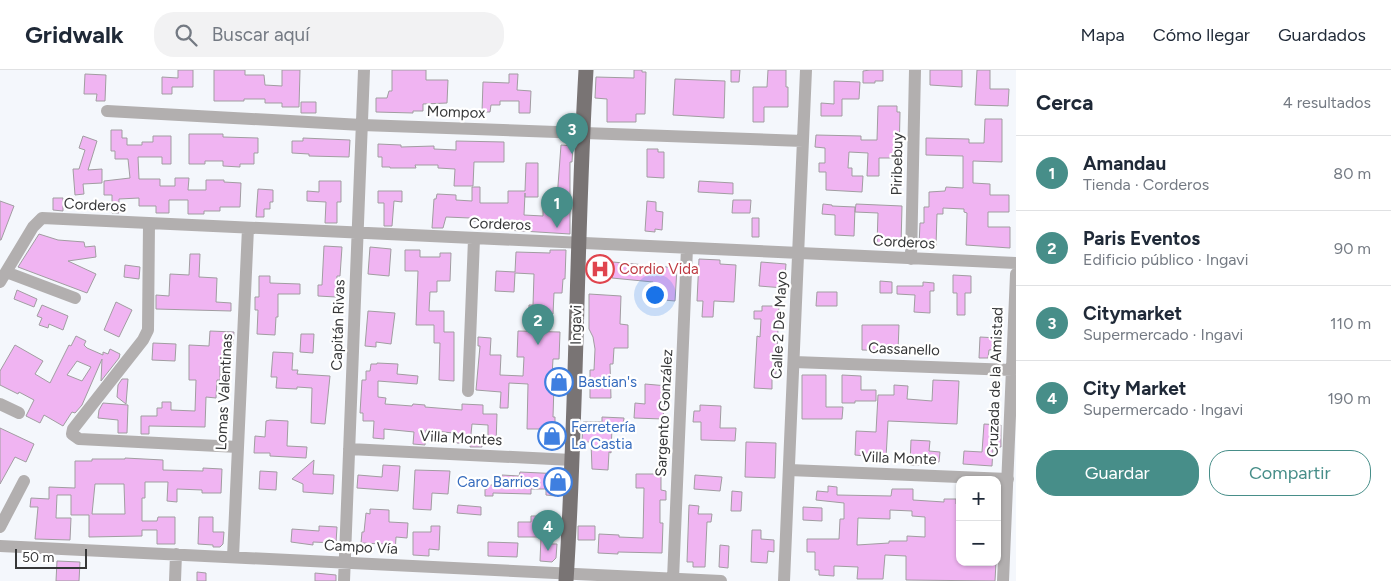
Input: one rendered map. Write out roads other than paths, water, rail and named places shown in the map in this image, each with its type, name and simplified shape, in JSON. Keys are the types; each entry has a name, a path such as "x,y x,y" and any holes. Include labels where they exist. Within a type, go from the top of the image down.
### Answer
{"main road":[{"name":"Ingavi","path":"567,577 578,242 586,70"}],"street":[{"name":"Capitán Rivas","path":"344,581 364,70"},
{"name":"Calle 2 De Mayo","path":"784,581 806,70"},
{"name":"Piribebuy","path":"911,259 916,70"},
{"name":"Mompox","path":"107,111 362,125 803,141"},
{"name":"Corderos","path":"3,277 33,227 42,218 1016,263"},
{"path":"149,224 148,330 143,340 73,429 74,437 79,439 238,447"},
{"name":"Lomas Valentinas","path":"233,557 248,228"},
{"path":"468,391 474,239"},
{"name":"Sargento González","path":"673,579 687,248"},
{"name":"Cruzada de la Amistad","path":"1003,581 1016,274"},
{"path":"3,277 75,298"},
{"name":"Cassanello","path":"794,362 1012,370"},
{"path":"0,404 19,413"},
{"name":"Villa Montes","path":"349,449 572,460"},
{"name":"Villa Monte","path":"789,470 1008,478"},
{"path":"0,527 24,481"},
{"name":"Campo Vía","path":"0,546 344,563 547,577 721,581"},
{"path":"174,581 176,554"}],"place":[{"name":"Citymarket","path":"572,154"},
{"name":"Amandau","path":"557,228"},
{"name":"Cordio Vida","path":"600,269"},
{"name":"Paris Eventos","path":"538,345"},
{"name":"Bastian's","path":"559,382"},
{"name":"Ferretería La Castia","path":"552,436"},
{"name":"Caro Barrios","path":"558,482"},
{"name":"City Market","path":"548,551"}]}
